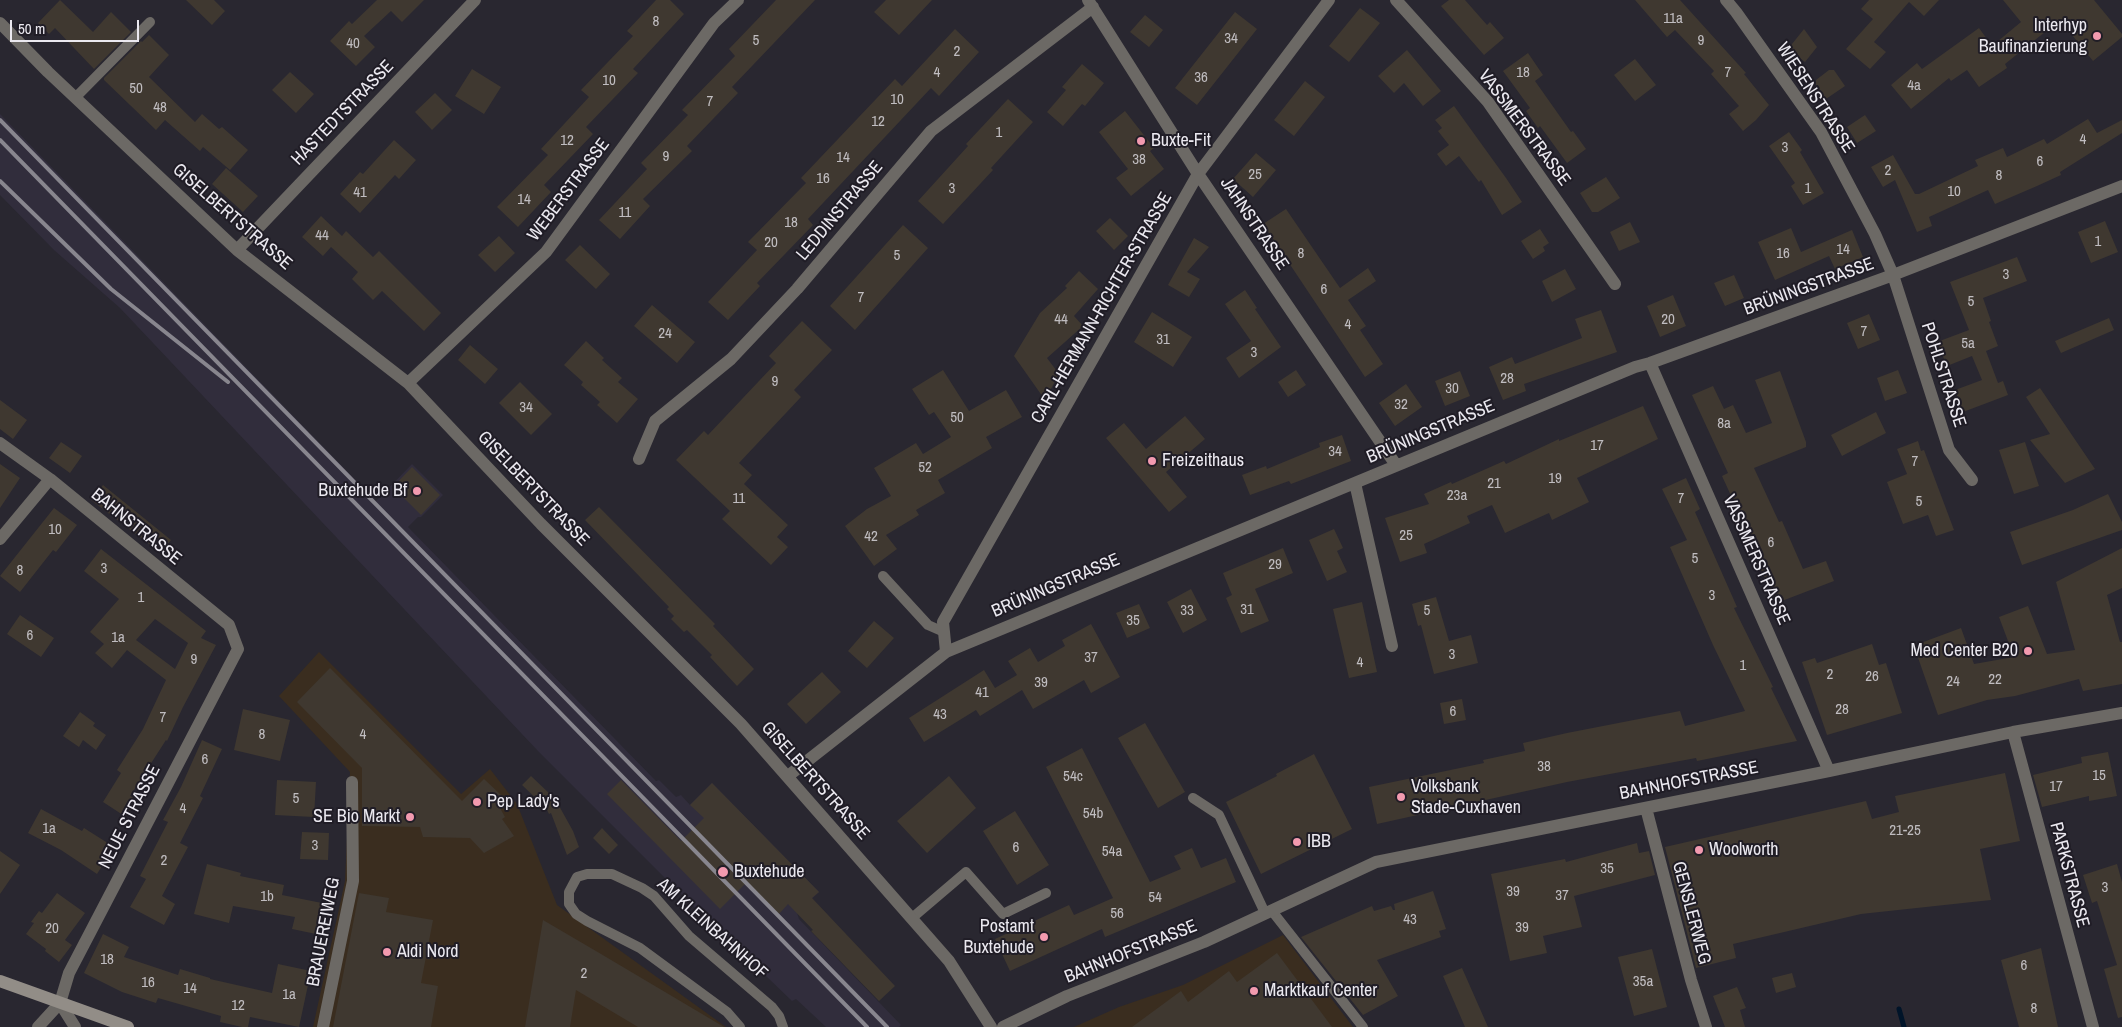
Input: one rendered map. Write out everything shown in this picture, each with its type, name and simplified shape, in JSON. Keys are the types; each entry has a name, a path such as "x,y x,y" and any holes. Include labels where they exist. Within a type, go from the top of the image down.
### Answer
{"street":[{"name":"HASTEDTSTRASSE","path":"236,250 475,0"},
{"name":"WEBERSTRASSE","path":"408,383 546,252 714,23 738,0"},
{"name":"CARL-HERMANN-RICHTER-STRASSE","path":"946,652 943,622 1198,174 1329,0"},
{"name":"VASSMERSTRASSE","path":"1396,0 1488,102 1614,284"},
{"name":"WIESENSTRASSE","path":"1726,0 1821,132 1875,234 1892,275"},
{"name":"JAHNSTRASSE","path":"1091,4 1198,174 1396,465"},
{"name":"LEDDINSTRASSE","path":"639,459 655,422 731,359 797,289 931,131 1091,4"},
{"name":"GISELBERTSTRASSE","path":"0,23 75,98 236,250 408,383 541,524 741,724 949,961 991,1027"},
{"name":"BRÜNINGSTRASSE","path":"788,776 946,652 1635,367 1650,364 1892,275 2122,186"},
{"name":"POHLSTRASSE","path":"1892,275 1949,450 1972,480"},
{"name":"VASSMERSTRASSE","path":"1650,364 1829,771"},
{"name":"BAHNSTRASSE","path":"0,442 50,480 229,625 238,649"},
{"path":"0,538 50,480"},
{"path":"1355,484 1392,646"},
{"name":"NEUE STRASSE","path":"60,1003 69,973 238,649"},
{"name":"BAHNHOFSTRASSE","path":"1003,1027 1067,996 1204,942 1376,862 2013,732 2122,713"},
{"name":"PARKSTRASSE","path":"2013,732 2093,1027"},
{"name":"BRAUEREIWEG","path":"323,1027 353,881 352,782"},
{"name":"GENSLERWEG","path":"1646,808 1691,980 1706,1027"},
{"path":"0,981 128,1027"},
{"path":"38,1027 60,1003"},
{"path":"60,1003 75,1027"}],"lane":[{"path":"75,98 150,22"},
{"path":"883,576 928,625 944,632"},
{"path":"1193,798 1220,815 1268,912 1364,1027"},
{"path":"912,918 966,872 1003,914 1046,893"},
{"name":"AM KLEINBAHNHOF","path":"740,1027 727,1012 640,948 576,914 569,904 569,892 578,877 587,874 612,874 642,888 654,896 689,936 772,1007 779,1016 783,1027"}],"shaded area":[{"path":"0,114 376,501 412,464 443,495 408,527 656,781 659,780 676,797 681,795 690,805 712,783 819,892 797,913 799,919 901,1025 899,1027 826,1027 796,999 792,1001 691,904 538,751 120,308 54,250 0,195"},
{"path":"319,652 461,794 490,769 517,804 557,905 726,1027 313,1027 345,881 350,772 279,696"},
{"name":"Marktkauf Center","path":"1283,935 1353,1027 1074,1027 1119,1007 1183,985"}],"building":[{"path":"60,0 93,32 111,12 131,32 94,69 55,28 49,34 38,23"},
{"path":"186,0 214,0 225,11 212,25"},
{"path":"377,0 424,0 402,22 391,11 364,36 375,47 356,66 330,41 349,21 352,24"},
{"path":"656,0 670,0 684,14 633,69 638,73 586,127 593,134 544,185 551,192 518,227 497,207 548,155 541,149 589,97 581,90 633,36 627,31"},
{"path":"776,0 815,0 732,87 738,93 687,146 692,151 643,199 650,206 620,239 599,220 647,169 641,163 688,115 682,110 735,56 729,49"},
{"path":"886,0 932,0 899,35 874,12"},
{"path":"1449,0 1465,0 1487,25 1490,22 1504,38 1484,55 1441,6"},
{"path":"1635,0 1680,0 1746,73 1744,74 1769,105 1756,120 1743,131 1729,114 1739,106 1711,74 1714,71 1675,30 1667,37"},
{"path":"1869,0 1939,0 1924,16 1909,2 1874,42 1886,52 1870,69 1846,49 1873,19 1861,9"},
{"path":"2003,0 2094,0 2122,34 2122,37 2093,61 2060,20 2005,64 2007,68 1979,87 1967,70 1951,81 1949,78 1911,109 1891,85 1917,63 1922,69 1979,28 1992,46 2021,22"},
{"path":"1360,8 1380,23 1349,62 1329,46"},
{"path":"1235,12 1257,29 1197,105 1175,88"},
{"path":"1145,15 1163,30 1149,47 1130,32"},
{"path":"955,29 979,52 939,96 931,88 808,219 813,225 757,283 760,286 728,320 708,302 757,250 748,242 806,183 801,178 895,79 902,86"},
{"path":"1804,29 1817,47 1805,62 1788,49"},
{"path":"149,35 169,55 149,77 195,122 202,114 219,129 222,127 248,150 230,170 203,147 200,151 165,120 156,130 104,80"},
{"path":"1407,50 1441,91 1423,106 1404,83 1394,93 1378,76"},
{"path":"1528,53 1543,75 1535,81 1571,132 1573,131 1586,149 1567,163 1540,126 1538,128 1526,111 1530,108 1503,71"},
{"path":"1635,59 1656,85 1635,101 1614,75"},
{"path":"1082,64 1104,83 1085,106 1082,104 1063,126 1047,112 1066,90 1062,87"},
{"path":"472,69 501,87 484,114 455,96"},
{"path":"1829,70 1834,70 1845,86 1826,99 1816,85 1816,80"},
{"path":"290,72 314,94 296,113 272,90"},
{"path":"1305,81 1325,97 1294,136 1274,120"},
{"path":"435,93 452,110 432,130 415,112"},
{"path":"1008,99 1033,122 991,168 993,170 943,224 918,201 968,146 966,144"},
{"path":"1454,106 1522,202 1502,215 1481,180 1479,182 1459,156 1446,166 1437,154 1449,145 1438,131 1442,128 1435,120"},
{"path":"1125,111 1154,148 1150,151 1164,169 1131,196 1116,178 1128,169 1099,132"},
{"path":"1865,115 1876,131 1857,143 1847,127"},
{"path":"2088,119 2097,133 2122,120 2122,133 2060,172 2061,175 1995,204 1988,190 1929,217 1932,226 1917,232 1895,180 1883,187 1871,167 1893,155 1915,194 1919,194 1978,166 1975,160 2003,148 2007,157 2044,139 2047,144"},
{"path":"1789,132 1802,150 1800,152 1824,193 1803,205 1791,186 1795,183 1769,146"},
{"path":"394,140 416,160 399,179 395,175 360,213 340,194 360,172 363,174"},
{"path":"1256,153 1276,170 1253,197 1233,179"},
{"path":"226,168 258,196 243,212 212,184"},
{"path":"1606,177 1620,198 1598,212 1592,212 1580,193"},
{"path":"1286,209 1340,288 1368,268 1376,281 1348,300 1366,326 1360,330 1383,364 1365,377 1263,224"},
{"path":"321,216 342,236 346,231 373,257 379,251 441,313 424,331 382,291 373,300 352,279 358,272 331,247 323,256 302,237"},
{"path":"1110,218 1128,236 1114,250 1096,231"},
{"path":"2105,221 2118,252 2091,263 2078,232"},
{"path":"1630,222 1640,242 1619,251 1610,232"},
{"path":"903,225 928,248 855,330 830,306"},
{"path":"1791,228 1801,252 1852,230 1863,257 1835,269 1829,256 1775,280 1758,242"},
{"path":"1540,229 1549,243 1543,247 1545,251 1533,259 1521,241"},
{"path":"499,236 515,253 495,272 478,255"},
{"path":"1194,238 1209,247 1187,272 1200,279 1189,297 1168,285"},
{"path":"580,245 610,274 596,289 565,260"},
{"path":"2017,257 2027,281 1983,298 1998,346 1986,351 1998,383 2003,381 2008,395 1963,412 1955,390 1982,380 1972,356 1947,366 1937,342 1969,330 1950,282"},
{"path":"1565,269 1576,289 1552,302 1542,281"},
{"path":"1079,271 1098,289 1074,316 1083,326 1047,358 1059,374 1045,400 1014,356 1040,313 1067,288 1065,286"},
{"path":"1734,275 1744,298 1725,306 1714,283"},
{"path":"1245,290 1257,308 1255,309 1281,347 1239,378 1226,358 1251,341 1225,304"},
{"path":"1673,295 1686,326 1660,337 1647,306"},
{"path":"652,305 695,342 677,363 634,326"},
{"path":"1601,310 1617,352 1524,384 1526,391 1503,400 1489,367 1512,357 1515,364 1582,338 1575,319"},
{"path":"1152,312 1192,337 1173,367 1134,342"},
{"path":"1869,314 1880,340 1858,349 1847,323"},
{"path":"2109,318 2114,330 2061,353 2055,341"},
{"path":"802,321 832,350 794,390 801,397 739,463 752,475 744,484 788,525 777,537 788,547 771,565 722,519 730,511 676,460 704,431 708,435 776,363 769,356"},
{"path":"586,341 604,358 602,360 622,378 618,382 638,399 617,423 597,405 600,402 581,385 583,382 564,365"},
{"path":"470,345 498,369 485,384 458,360"},
{"path":"943,370 969,411 1006,390 1022,417 986,437 992,448 938,480 945,493 916,510 919,515 886,535 897,549 874,566 845,526 867,509 891,496 874,468 916,443 923,454 951,437 934,412 929,415 912,389"},
{"path":"1296,370 1306,385 1288,397 1278,382"},
{"path":"1898,370 1907,393 1885,401 1877,378"},
{"path":"1460,371 1470,396 1445,406 1435,381"},
{"path":"1780,371 1806,442 1806,447 1754,468 1779,522 1782,521 1803,569 1826,561 1834,581 1774,604 1746,536 1749,535 1722,476 1728,473 1692,395 1713,386 1724,409 1733,405 1746,433 1772,423 1755,380"},
{"path":"520,382 552,414 531,435 499,403"},
{"path":"1406,384 1422,407 1395,426 1379,403"},
{"path":"2040,388 2095,469 2065,483 2030,440 2050,434 2026,397"},
{"path":"0,400 27,420 13,439 0,429"},
{"path":"1643,406 1658,439 1577,478 1589,502 1552,520 1549,513 1505,533 1492,505 1467,516 1470,523 1424,544 1427,553 1400,562 1385,518 1429,504 1424,494 1451,482 1452,484 1504,461 1506,464 1559,439 1559,441"},
{"path":"1876,412 1886,433 1842,456 1831,435"},
{"name":"Freizeithaus","path":"1185,416 1205,439 1166,472 1187,497 1169,512 1106,438 1124,423 1146,449"},
{"path":"1342,435 1351,461 1291,484 1289,481 1250,495 1242,475 1266,466 1267,469 1320,447 1319,443"},
{"path":"1918,441 1921,451 1924,450 1954,530 1936,536 1928,515 1903,524 1887,482 1907,474 1897,449"},
{"path":"61,442 82,456 70,473 49,458"},
{"path":"2025,442 2039,486 2014,494 1999,450"},
{"path":"0,464 20,478 0,508"},
{"name":"Buxtehude Bf","path":"412,467 440,495 421,515 393,487"},
{"path":"1686,478 1700,509 1695,512 1737,607 1734,608 1797,741 1697,761 1696,758 1567,782 1377,824 1369,787 1484,763 1483,760 1525,751 1523,743 1567,733 1680,711 1685,726 1745,711 1713,645 1670,547 1687,540 1662,489"},
{"path":"103,485 171,540 161,553 91,500"},
{"path":"2108,494 2122,522 2122,530 2022,565 2010,532 2073,510"},
{"path":"599,507 715,624 713,626 754,669 737,686 710,657 712,655 687,630 684,632 671,619 674,616 667,609 669,607 585,520"},
{"path":"54,508 77,525 56,552 53,550 20,592 0,576"},
{"path":"1334,529 1343,548 1337,551 1347,572 1327,581 1309,540"},
{"path":"1283,548 1293,573 1255,589 1269,621 1241,633 1226,598 1232,595 1223,573"},
{"path":"2122,548 2122,588 2107,595 2120,642 2122,642 2122,684 2083,691 2079,679 2015,696 1987,700 1938,715 1915,649 1918,644 1961,628 1974,664 2014,657 1999,617 2028,606 2047,654 2075,650 2056,582"},
{"path":"101,549 206,631 201,638 216,645 167,741 130,796 137,800 126,817 103,802 121,773 117,770 143,729 166,680 127,650 112,668 95,653 104,644 90,632 119,599 84,571","holes":["155,619 188,643 175,669 136,640"]},
{"path":"1191,589 1207,620 1183,633 1167,602"},
{"path":"1436,597 1449,641 1471,635 1478,663 1434,674 1421,625 1418,626 1412,604"},
{"path":"1362,602 1377,672 1349,678 1333,609"},
{"path":"1139,604 1150,628 1127,638 1116,613"},
{"path":"20,615 54,638 41,657 7,634"},
{"path":"874,621 894,638 867,668 848,651"},
{"path":"1091,624 1120,677 1091,693 1084,680 1033,709 1022,690 980,716 976,710 924,742 909,718 984,670 995,688 1017,675 1008,661 1030,648 1038,662 1065,646 1062,640"},
{"path":"1872,644 1879,665 1886,663 1902,713 1827,735 1802,662 1815,658 1817,663"},
{"path":"330,668 462,801 484,779 501,795 496,801 505,817 502,819 514,836 484,853 470,838 423,837 420,827 362,826 362,768 297,702"},
{"path":"822,672 841,692 806,724 787,704"},
{"path":"1462,699 1466,720 1444,724 1440,703"},
{"path":"243,709 290,720 280,761 234,750"},
{"path":"80,712 95,723 93,726 106,735 96,750 83,740 79,747 63,736"},
{"path":"1145,723 1185,792 1158,808 1118,738"},
{"path":"202,740 222,749 200,796 203,798 180,843 188,847 162,896 175,904 164,925 130,907 146,879 140,876 168,822 163,820 181,787"},
{"path":"1082,748 1150,882 1181,869 1174,856 1192,848 1201,868 1226,858 1236,882 1105,937 1102,929 1010,971 995,939 1069,905 1074,915 1113,898 1046,767"},
{"path":"2108,752 2117,796 2089,801 2089,796 2042,807 2033,775 2082,763 2081,757"},
{"path":"1314,754 1352,829 1261,874 1226,802 1277,776 1276,774"},
{"path":"2005,773 2020,841 1980,849 1991,900 1861,914 1733,944 1736,958 1696,968 1665,847 1866,801 1872,819 1899,812 1895,796"},
{"path":"531,776 553,795 573,831 579,847 567,855 551,813 549,814 546,808 522,785"},
{"path":"949,776 976,808 927,853 897,821"},
{"path":"277,780 316,782 314,817 275,815"},
{"path":"621,780 681,841 704,818 690,805 712,783 819,892 812,898 895,986 879,1001 811,931 813,930 788,904 779,914 747,882 720,909 607,794"},
{"path":"41,809 82,831 84,828 114,847 97,874 61,850 28,833"},
{"path":"1015,811 1049,865 1017,885 983,831"},
{"path":"602,828 618,845 609,854 593,838"},
{"path":"302,832 329,833 328,860 300,859"},
{"path":"1637,843 1639,853 1649,851 1655,875 1574,896 1582,927 1543,936 1547,953 1510,961 1491,874 1565,859 1566,862"},
{"path":"0,851 20,865 0,894"},
{"path":"207,864 241,873 240,876 284,885 282,895 327,904 321,935 292,929 295,917 233,906 229,923 194,914"},
{"path":"2117,864 2122,882 2122,1017 2118,1018 2104,969 2117,965 2097,901 2092,903 2083,875"},
{"path":"1433,891 1446,929 1439,931 1441,937 1377,960 1398,996 1363,1015 1301,937 1372,906 1374,911 1391,906 1395,910 1394,904"},
{"path":"57,893 85,913 65,940 72,945 59,962 45,951 46,949 26,934 34,923 31,922 39,911 42,913"},
{"name":"Aldi Nord","path":"359,893 389,898 386,912 433,920 421,983 438,986 431,1027 333,1027"},
{"path":"543,920 724,1027 638,1027 576,990 570,1027 525,1027"},
{"path":"103,934 129,947 124,957 178,975 180,969 210,979 272,993 278,964 311,971 299,1027 250,1017 248,1027 242,1027 220,1022 221,1016 158,998 156,1003 122,992 84,973"},
{"path":"2041,948 2058,1027 2019,1027 2001,960"},
{"path":"1652,949 1667,1007 1634,1016 1618,957"},
{"name":"Marktkauf Center","path":"1277,953 1332,1027 1132,1027 1181,991 1188,1002 1229,971 1237,982"},
{"path":"1462,968 1488,1027 1465,1027 1443,976"},
{"path":"1792,973 1796,987 1776,993 1772,978"},
{"path":"1737,987 1746,1008 1740,1010 1745,1027 1725,1027 1713,996"}],"waterway":[{"path":"1899,1009 1904,1027"}],"railway":[{"path":"0,120 887,1027"},
{"path":"0,140 867,1027"},
{"path":"0,181 111,289 228,382"}],"place":[{"name":"Interhyp Baufinanzierung","path":"2097,36"},
{"name":"Buxte-Fit","path":"1141,141"},
{"name":"Freizeithaus","path":"1152,461"},
{"name":"Buxtehude Bf","path":"417,491"},
{"name":"Med Center B20","path":"2028,651"},
{"name":"Volksbank Stade-Cuxhaven","path":"1401,797"},
{"name":"Pep Lady's","path":"477,802"},
{"name":"SE Bio Markt","path":"410,817"},
{"name":"IBB","path":"1297,842"},
{"name":"Woolworth","path":"1699,850"},
{"name":"Buxtehude","path":"723,872"},
{"name":"Postamt Buxtehude","path":"1044,937"},
{"name":"Aldi Nord","path":"387,952"},
{"name":"Marktkauf Center","path":"1254,991"}]}
